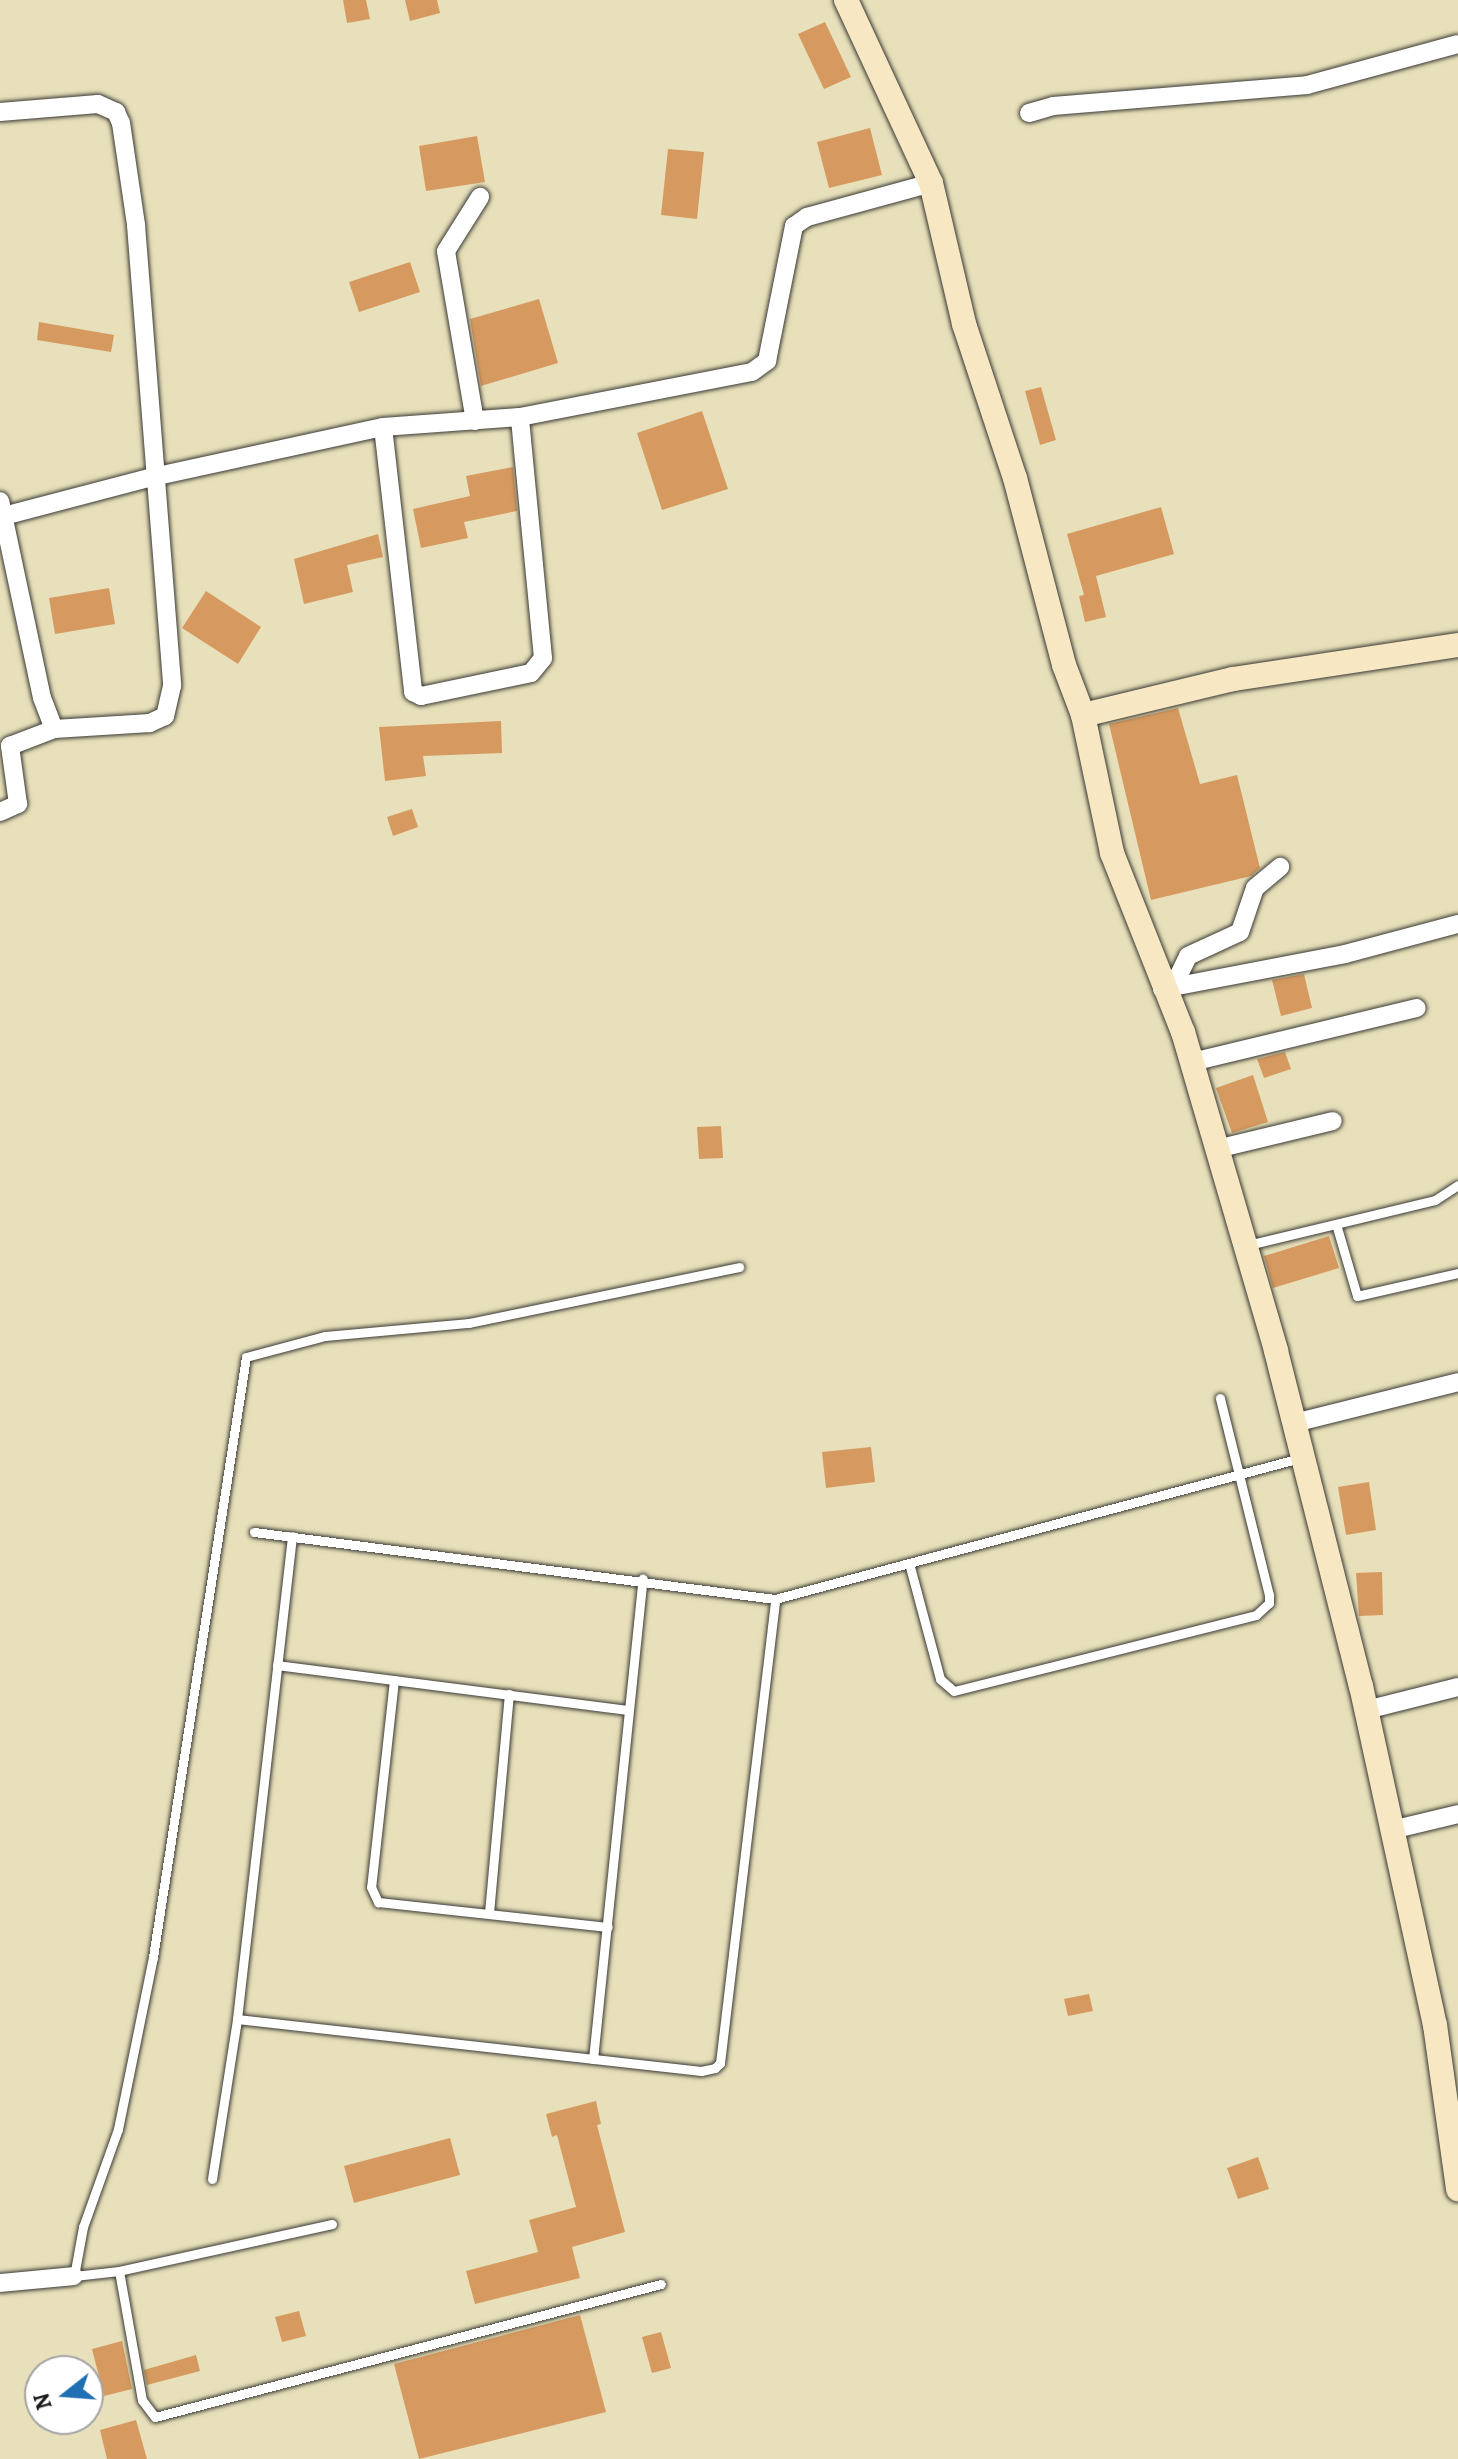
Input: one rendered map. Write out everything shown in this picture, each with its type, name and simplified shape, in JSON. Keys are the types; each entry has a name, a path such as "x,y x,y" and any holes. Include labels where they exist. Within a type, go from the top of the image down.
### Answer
{"street":[{"path":"846,0 931,183 964,324 1015,478 1064,665 1083,715 1112,853 1167,988 1192,1062 1245,1245 1303,1457 1366,1710 1435,2025 1458,2189"},
{"path":"1029,113 1053,106 1307,85 1458,44"},
{"path":"0,112 98,104 116,112 121,123 136,225 171,708 150,723 54,729 10,746 18,804 0,812"},
{"path":"54,729 42,698 0,512 383,427 520,417 752,372 767,361 794,226 807,217 931,183"},
{"path":"475,421 446,251 480,197"},
{"path":"383,427 413,692 421,696 521,676 536,670 543,658 520,417"},
{"path":"1083,715 1233,679 1458,645"},
{"path":"1167,988 1188,956 1240,932 1255,888 1280,867"},
{"path":"1167,988 1345,954 1458,924"},
{"path":"1192,1062 1417,1008"},
{"path":"1217,1149 1333,1121"},
{"path":"1294,1423 1458,1382"},
{"path":"1366,1710 1458,1687"},
{"path":"1392,1830 1458,1814"},
{"path":"0,2283 74,2276"}],"lane":[{"path":"1245,1245 1435,1200 1458,1185"},
{"path":"1336,1224 1357,1296 1458,1273"},
{"path":"332,2224 119,2271 74,2276 83,2227 118,2129 153,1957 246,1357 325,1336 469,1323 739,1267"},
{"path":"909,1563 940,1679 954,1691 1256,1615 1269,1603 1269,1595 1220,1398"},
{"path":"254,1532 643,1579 775,1599 1303,1457"},
{"path":"212,2179 237,2019 292,1536"},
{"path":"593,2059 643,1579"},
{"path":"237,2019 701,2071 720,2063 775,1599"},
{"path":"277,1665 627,1710"},
{"path":"394,1680 373,1896 384,1906 489,1913 608,1927"},
{"path":"489,1913 509,1694"},
{"path":"119,2271 142,2400 155,2417 661,2284"}],"building":[{"path":"343,0 366,0 370,19 347,23"},
{"path":"405,0 437,0 440,13 410,21"},
{"path":"825,22 851,77 824,89 798,34"},
{"path":"870,128 882,175 829,188 817,142"},
{"path":"477,136 485,182 426,191 419,146"},
{"path":"668,149 704,152 697,219 661,215"},
{"path":"410,262 420,292 359,312 349,282"},
{"path":"539,299 558,363 481,386 470,319"},
{"path":"39,322 114,335 111,352 37,340"},
{"path":"1041,387 1056,440 1040,445 1025,391"},
{"path":"702,411 728,489 662,510 637,433"},
{"path":"513,467 517,511 464,522 468,538 421,548 413,509 470,496 466,476"},
{"path":"1161,507 1174,554 1096,576 1106,617 1085,622 1079,596 1084,595 1067,534"},
{"path":"378,534 383,557 347,565 353,592 304,604 294,559"},
{"path":"109,588 115,624 55,634 49,598"},
{"path":"206,591 261,627 238,664 182,628"},
{"path":"1178,708 1200,784 1237,775 1260,868 1251,876 1151,900 1109,724"},
{"path":"501,721 502,753 423,756 426,776 385,781 379,727"},
{"path":"412,809 418,827 393,836 387,817"},
{"path":"1304,974 1312,1008 1281,1016 1272,980"},
{"path":"1285,1052 1291,1069 1264,1078 1257,1059"},
{"path":"1253,1075 1268,1122 1232,1133 1216,1088"},
{"path":"721,1126 723,1158 699,1159 697,1127"},
{"path":"1329,1236 1339,1268 1273,1288 1264,1256"},
{"path":"871,1447 875,1482 826,1488 822,1452"},
{"path":"1369,1482 1376,1530 1346,1535 1338,1487"},
{"path":"1382,1572 1383,1615 1359,1616 1356,1573"},
{"path":"1089,1994 1093,2011 1068,2016 1064,1999"},
{"path":"596,2101 601,2124 597,2125 625,2232 572,2247 580,2278 475,2304 466,2271 538,2252 529,2220 576,2207 557,2135 552,2137 546,2114"},
{"path":"450,2138 460,2175 354,2203 344,2166"},
{"path":"1258,2157 1269,2189 1238,2199 1227,2168"},
{"path":"299,2311 306,2336 282,2342 275,2317"},
{"path":"580,2315 606,2412 419,2459 394,2364"},
{"path":"661,2332 671,2368 652,2373 642,2337"},
{"path":"122,2341 132,2389 104,2396 104,2355 94,2355 92,2349"},
{"path":"196,2355 200,2371 147,2385 144,2370"},
{"path":"136,2420 147,2459 107,2459 101,2435 104,2435 104,2429"}]}
